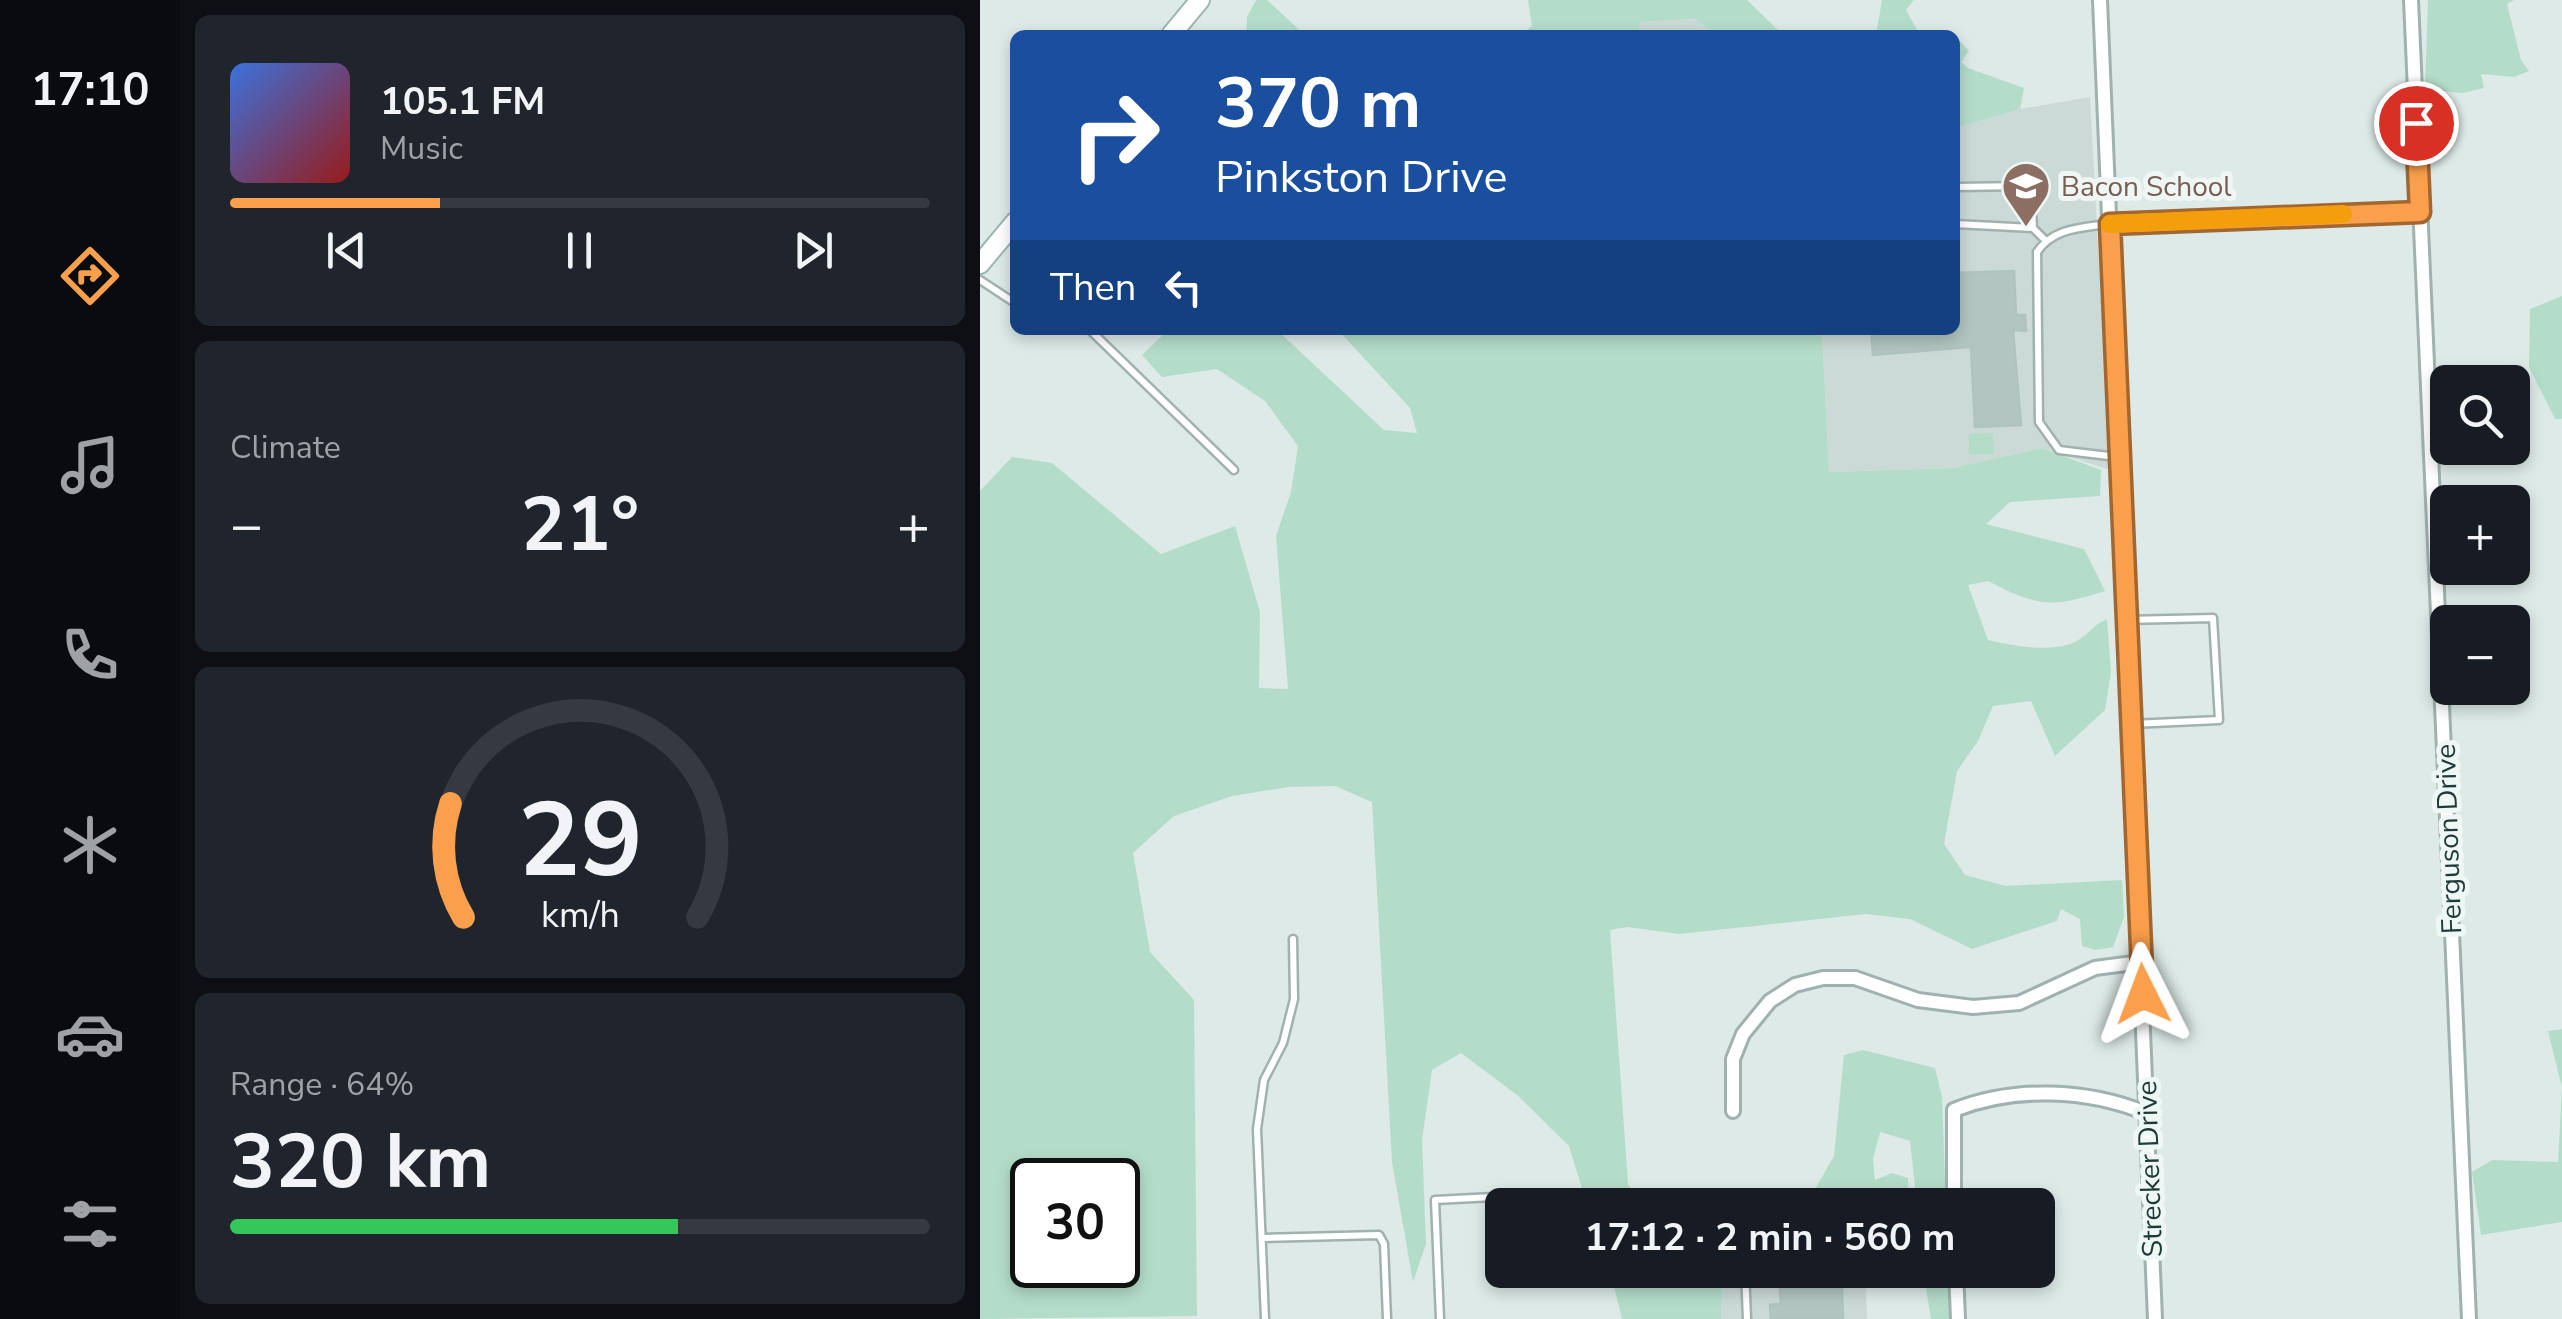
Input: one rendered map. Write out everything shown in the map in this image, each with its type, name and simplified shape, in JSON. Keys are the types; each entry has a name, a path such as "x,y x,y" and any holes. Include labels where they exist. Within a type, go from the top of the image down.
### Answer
{"street":[{"path":"1175,30 1200,0"},
{"name":"Strecker Drive","path":"2100,0 2154,1319"},
{"name":"Ferguson Drive","path":"2411,0 2469,1319"},
{"path":"2110,224 2420,212"},
{"path":"980,264 1010,228"},
{"path":"1733,1111 1733,1059 1743,1034 1770,1001 1795,986 1823,978 1856,978 1941,1006 2004,1005 2049,992 2095,968 2141,962"},
{"path":"1954,1188 1954,1110 1978,1101 2059,1094 2106,1097 2146,1113"},
{"path":"1957,1288 1958,1319"}],"lane":[{"path":"1960,186 2026,186 2031,191 2033,228 2045,240"},
{"path":"1960,224 2033,228"},
{"path":"2110,224 2061,232 2045,240 2036,252 2039,422 2059,450 2119,457"},
{"path":"980,280 1010,300"},
{"path":"1095,335 1234,470"},
{"path":"2126,620 2213,618 2219,720 2131,724"},
{"path":"1265,1319 1258,1128 1264,1080 1284,1043 1294,999 1293,939"},
{"path":"1440,1319 1435,1200 1485,1197"},
{"path":"1262,1238 1380,1235 1384,1244 1387,1319"},
{"path":"1745,1288 1747,1319"}],"shaded area":[{"path":"1695,19 1710,30 1639,30 1640,22"},
{"name":"Bacon School","path":"2090,97 2110,470 2042,448 1953,468 1829,472 1822,335 1960,335 1960,127 2020,109"},
{"path":"1722,1288 1866,1288 1867,1319 1721,1319"}],"green space":[{"path":"1256,0 1267,0 1300,30 1246,30 1247,17"},
{"path":"1528,0 1747,0 1778,30 1710,30 1695,19 1640,22 1639,30 1527,30 1532,26"},
{"path":"1882,0 1914,0 1906,10 1917,30 1877,30"},
{"path":"2428,0 2514,0 2507,4 2521,60 2529,71 2514,77 2481,74 2484,88 2463,93 2425,89"},
{"path":"1960,41 1969,51 1961,62 1968,68 2024,88 2020,109 1960,127"},
{"path":"2562,296 2562,419 2555,419 2530,369 2530,309"},
{"path":"1163,335 1282,335 1384,430 1417,433 1410,408 1343,335 1822,335 1829,472 1953,468 2042,448 2101,470 2100,496 2010,502 1986,524 2084,549 2105,591 2045,602 2020,596 1988,581 1968,585 1988,640 2054,647 2079,639 2107,619 2111,672 2105,710 2055,756 2031,701 1993,706 1978,741 1957,771 1944,844 1965,875 2006,886 2122,880 2124,917 2113,947 2096,950 2082,946 2080,919 2061,909 2057,921 1972,949 1910,919 1866,914 1679,934 1627,927 1610,930 1631,1188 1582,1188 1569,1146 1517,1095 1461,1053 1432,1070 1422,1140 1426,1244 1413,1282 1392,1162 1372,802 1335,786 1288,787 1232,796 1174,816 1133,853 1150,952 1194,1000 1197,1316 980,1319 980,491 1012,457 1052,463 1161,554 1235,526 1260,612 1259,688 1288,689 1276,536 1291,492 1298,446 1265,401 1217,369 1162,377 1142,355"},
{"path":"1993,433 1994,454 1969,454 1969,434"},
{"path":"2562,1029 2562,1088 2548,1031"},
{"path":"1863,1050 1935,1068 1942,1097 1945,1188 1915,1188 1910,1141 1880,1132 1873,1159 1875,1180 1892,1173 1908,1178 1908,1188 1816,1188 1834,1156 1844,1055"},
{"path":"2562,1088 2562,1222 2481,1235 2472,1172 2492,1160 2558,1162"},
{"path":"1614,1288 1722,1288 1721,1319 1622,1319"},
{"path":"1926,1288 1949,1288 1950,1319 1931,1319"}],"building":[{"path":"2014,271 2016,315 2025,315 2026,331 2013,330 2021,425 1975,427 1971,347 1873,355 1871,335 1960,335 1960,273"},
{"path":"1780,1289 1842,1289 1843,1319 1771,1319 1770,1305 1781,1304"}],"slow traffic":[{"path":"2110,224 2343,214"}],"place":[{"name":"Bacon School","path":"2026,228"}],"route":[{"path":"2143,994 2110,224 2420,212 2416,123"}]}
